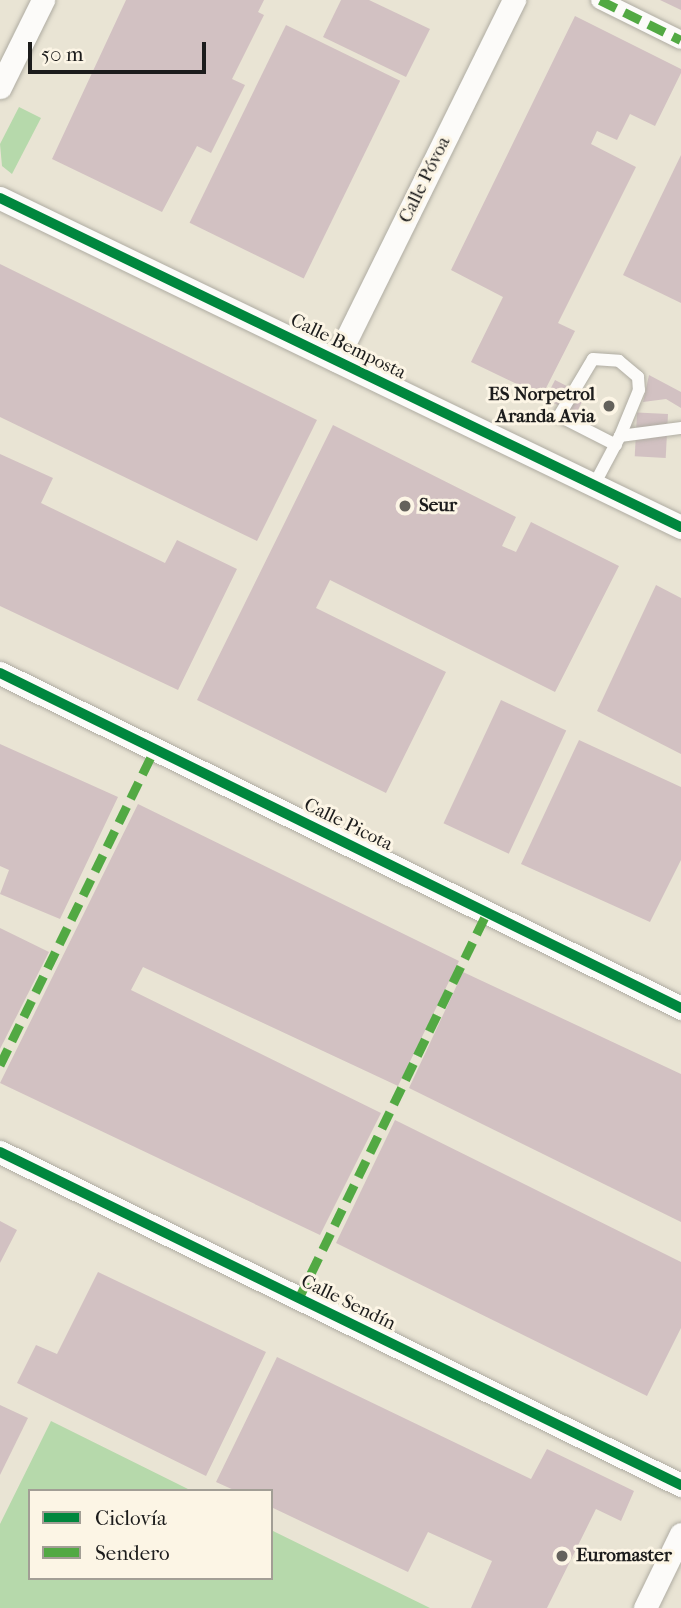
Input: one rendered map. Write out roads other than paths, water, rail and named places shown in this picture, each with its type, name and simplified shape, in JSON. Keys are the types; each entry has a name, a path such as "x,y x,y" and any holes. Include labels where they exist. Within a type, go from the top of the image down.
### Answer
{"street":[{"path":"0,87 43,0"},
{"name":"Calle Póvoa","path":"336,360 514,0"},
{"path":"600,0 681,40"},
{"name":"Calle Bemposta","path":"0,198 681,527"},
{"name":"Calle Picota","path":"0,673 681,1008"},
{"name":"Calle Sendín","path":"0,1152 681,1485"},
{"path":"645,1608 681,1534"}],"lane":[{"path":"594,485 618,440 639,390 638,377 620,361 593,359 559,416 618,440 681,428"}],"place":[{"name":"ES Norpetrol Aranda Avia","path":"609,406"},
{"name":"Seur","path":"405,506"},
{"name":"Euromaster","path":"562,1556"}]}
